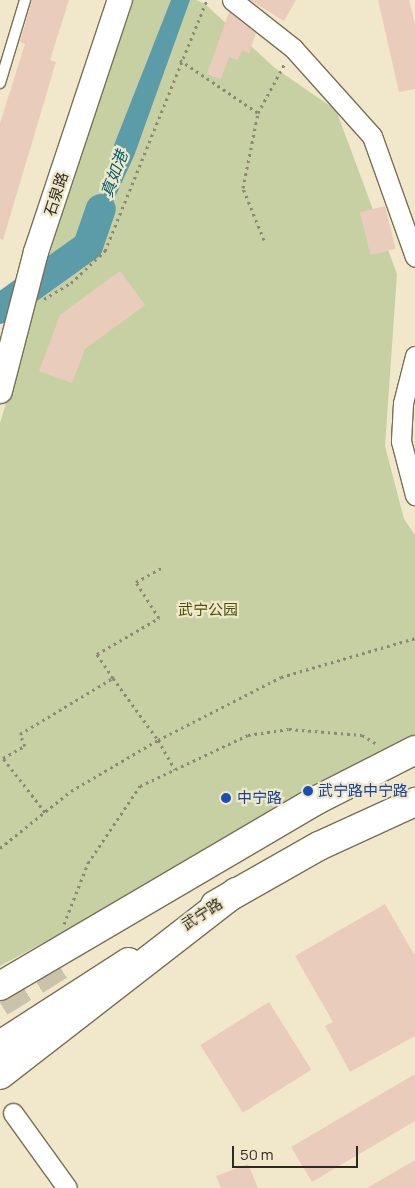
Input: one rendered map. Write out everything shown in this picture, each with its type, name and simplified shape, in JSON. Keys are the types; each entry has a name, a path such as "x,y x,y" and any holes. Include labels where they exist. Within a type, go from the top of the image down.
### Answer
{"main road":[{"path":"0,986 317,800 407,754"},
{"name":"武宁路","path":"0,1045 236,892 320,846 415,802"},
{"path":"0,1075 236,892"}],"street":[{"name":"石泉路","path":"0,391 36,252 120,0"},
{"path":"232,0 294,48 372,136 415,257"},
{"path":"415,356 403,403 401,441 415,495"},
{"path":"13,1113 67,1188"}],"lane":[{"path":"0,83 25,0"}],"path":[{"path":"20,313 71,283 105,251 180,60 207,0"},
{"path":"264,240 243,188 258,114 294,48"},
{"path":"180,60 258,114"},
{"path":"161,568 136,582 159,618 97,654 158,740 175,769"},
{"path":"0,848 71,791 158,740 282,676 415,638"},
{"path":"45,812 3,758 25,746 20,734 113,678"},
{"path":"64,947 64,917 88,864 140,786 248,735 289,729 362,735 407,754"}],"green space":[{"name":"武宁公园","path":"134,0 196,0 205,4 275,68 336,110 397,274 385,446 404,519 415,535 415,742 0,966 0,423 69,189"}],"water":[{"path":"171,0 190,0 134,156 91,249 41,295 43,278 88,246 114,145"},
{"path":"14,286 10,301 0,316 0,296"}],"building":[{"path":"32,0 69,0 50,60 56,62 3,240 0,239 0,123 25,44 20,42"},
{"path":"250,0 296,0 284,21"},
{"path":"378,0 409,0 415,24 415,89 399,92"},
{"path":"229,12 256,33 249,53 242,50 238,60 229,57 221,79 207,74"},
{"path":"385,206 396,249 370,255 360,212"},
{"path":"120,271 145,305 85,349 72,383 39,371 60,315"},
{"path":"385,904 415,956 415,1036 350,1072 325,1026 333,1022 295,956"},
{"path":"269,1002 311,1070 243,1113 200,1045"},
{"path":"415,1074 415,1121 312,1182 291,1147"},
{"path":"415,1160 415,1188 367,1188"},
{"path":"248,1164 258,1188 221,1188 216,1176"}],"waterway":[{"name":"真如港","path":"0,309 88,246 101,209"}],"tunnel":[{"path":"0,1003 64,963"}],"place":[{"name":"武宁路中宁路","path":"308,791"},
{"name":"中宁路","path":"226,798"}]}
